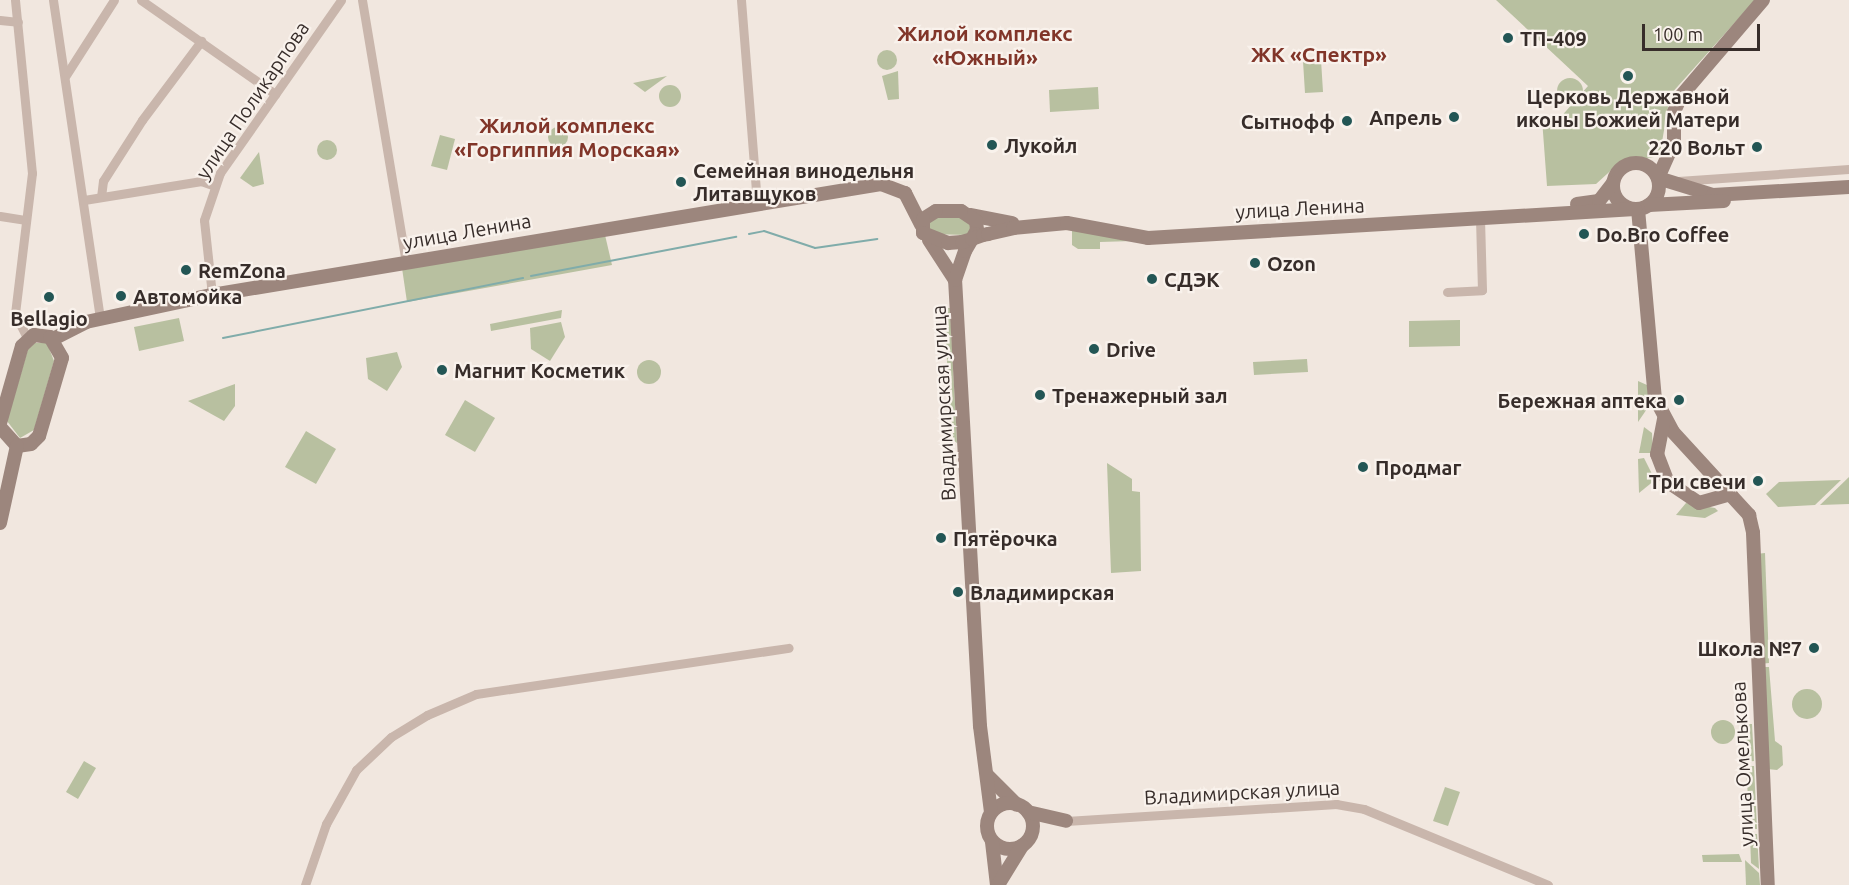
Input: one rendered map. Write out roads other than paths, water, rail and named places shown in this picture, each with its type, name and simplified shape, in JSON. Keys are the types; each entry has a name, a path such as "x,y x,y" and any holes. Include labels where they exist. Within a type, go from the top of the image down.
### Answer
{"street":[{"path":"0,523 16,446 1,418 28,339 15,314 32,173 15,0"},
{"path":"53,0 66,75 100,320"},
{"path":"66,75 114,0"},
{"path":"141,0 275,94"},
{"name":"улица Поликарпова","path":"212,295 204,220 215,186 275,94 341,0"},
{"path":"362,0 406,262"},
{"path":"741,0 757,203"},
{"path":"1763,0 1681,96 1674,112 1674,142 1658,178 1659,193 1640,208 1621,204 1613,183 1620,170 1633,163 1648,166 1658,178 1672,181 1713,198 1849,194"},
{"path":"0,20 18,22"},
{"path":"101,197 103,181 141,120 201,42"},
{"path":"1672,181 1849,169"},
{"path":"84,200 201,181 215,186"},
{"name":"улица Ленина","path":"970,215 1001,224 1076,220 1148,234 1591,203 1613,183"},
{"name":"улица Ленина","path":"53,339 100,320 212,295 757,203 893,185 916,207"},
{"path":"1713,198 1849,187"},
{"name":"улица Ленина","path":"972,239 1013,228 1067,223 1148,237 1640,208 1713,198"},
{"path":"916,207 970,215"},
{"name":"Владимирская улица","path":"916,207 921,225 929,240 955,280"},
{"name":"улица Омелькова","path":"1640,208 1650,377 1664,418 1749,516 1753,533 1768,885"},
{"path":"921,225 936,211"},
{"name":"Владимирская улица","path":"970,215 977,230 955,280 986,774 992,812"},
{"path":"0,216 25,220"},
{"path":"1447,292 1482,290 1480,218"},
{"path":"929,240 972,239"},
{"path":"16,446 34,442 43,427 62,358 53,339 42,334 28,339"},
{"path":"1664,418 1657,454 1668,482 1699,503 1720,502 1731,494"},
{"path":"0,478 12,469"},
{"path":"305,885 326,824 356,770 391,737 427,715 476,694 789,648"},
{"path":"986,774 1022,808 1032,833 998,885"},
{"name":"Владимирская улица","path":"1032,833 1066,821 1336,804 1364,809 1548,885"},
{"path":"998,885 992,842 986,827 992,812 1022,808"},
{"name":"Владимирская улица","path":"1022,808 1066,821"},
{"path":"992,842 1001,848 1022,846"}],"waterway":[{"path":"749,234 764,231 815,248 877,239"},
{"path":"531,276 736,237"},
{"path":"223,338 523,278"}],"place":[{"name":"ТП-409","path":"1508,38"},
{"name":"Церковь Державной иконы Божией Матери","path":"1628,76"},
{"name":"Апрель","path":"1454,117"},
{"name":"Сытнофф","path":"1347,121"},
{"name":"Лукойл","path":"992,145"},
{"name":"220 Вольт","path":"1757,147"},
{"name":"Семейная винодельня Литавщуков","path":"681,182"},
{"name":"Do.Bro Coffee","path":"1584,234"},
{"name":"Ozon","path":"1255,263"},
{"name":"RemZona","path":"186,270"},
{"name":"СДЭК","path":"1152,279"},
{"name":"Автомойка","path":"121,296"},
{"name":"Bellagio","path":"49,297"},
{"name":"Drive","path":"1094,349"},
{"name":"Магнит Косметик","path":"442,370"},
{"name":"Тренажерный зал","path":"1040,395"},
{"name":"Бережная аптека","path":"1679,400"},
{"name":"Продмаг","path":"1363,467"},
{"name":"Три свечи","path":"1758,481"},
{"name":"Пятёрочка","path":"941,538"},
{"name":"Владимирская","path":"958,592"},
{"name":"Школа №7","path":"1814,648"}],"district":[{"name":"Жилой комплекс «Южный»","path":"985,45"},
{"name":"ЖК «Спектр»","path":"1319,54"},
{"name":"Жилой комплекс «Горгиппия Морская»","path":"567,137"}]}
